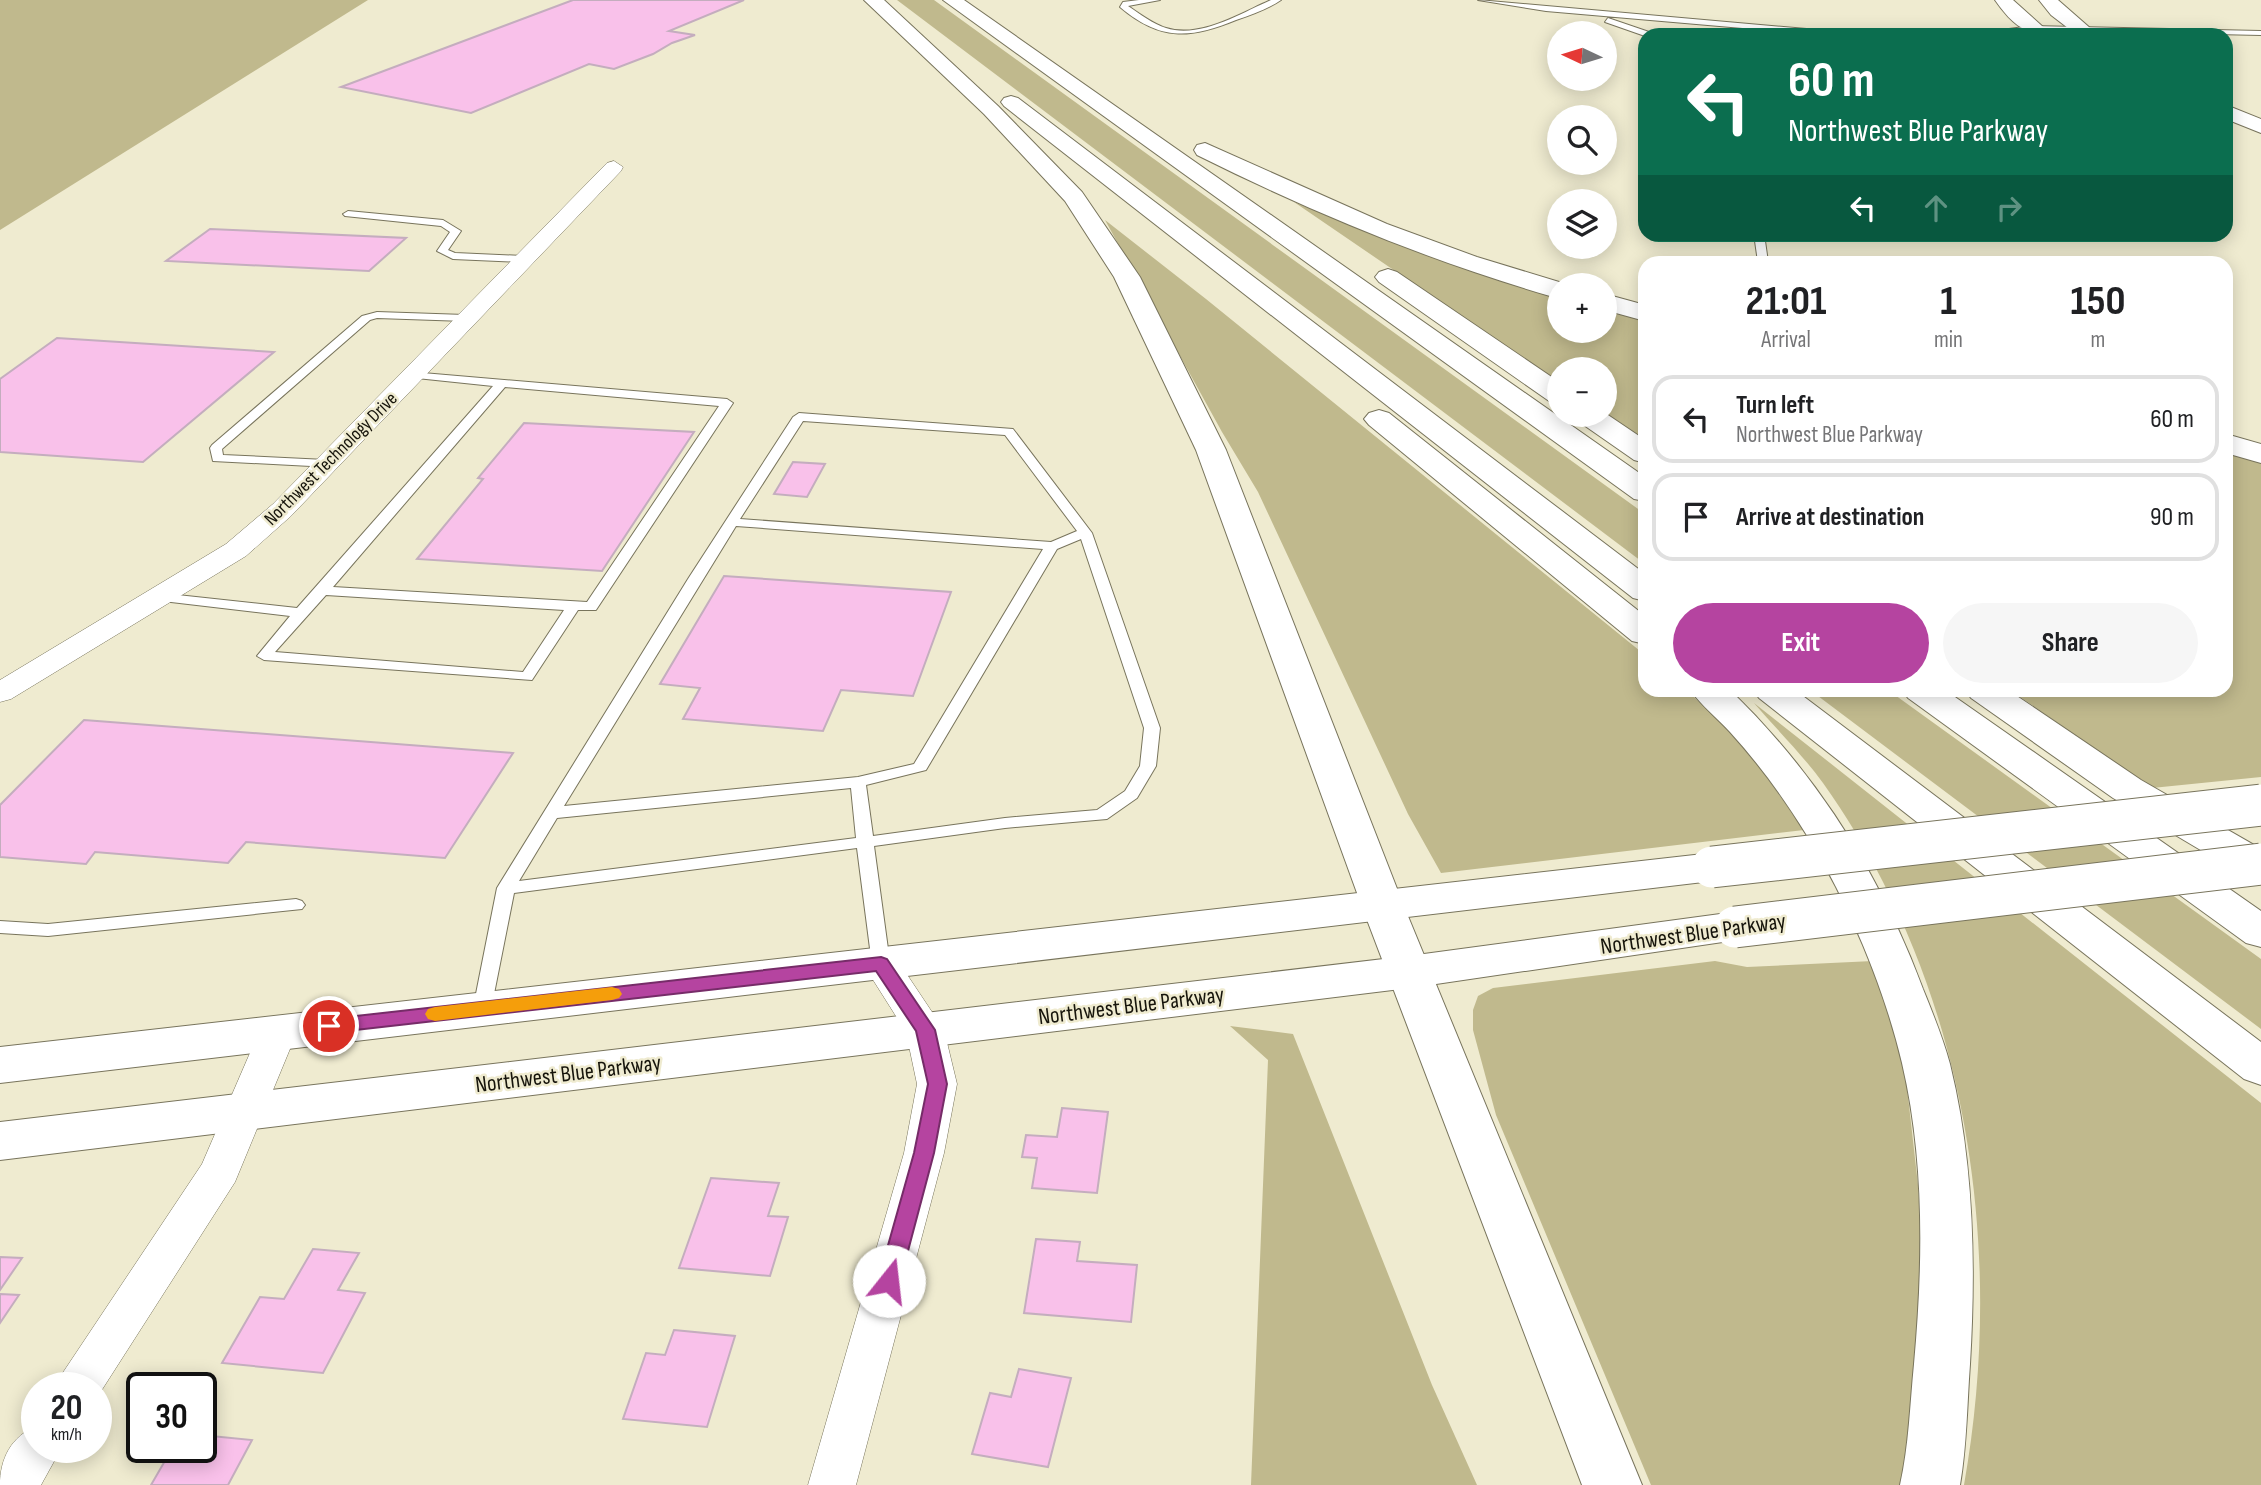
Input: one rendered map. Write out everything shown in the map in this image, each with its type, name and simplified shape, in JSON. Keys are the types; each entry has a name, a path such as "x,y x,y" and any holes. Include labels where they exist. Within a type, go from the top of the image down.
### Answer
{"main road":[{"path":"873,0 991,110 1074,197 1102,237 1139,302 1211,450 1382,904 1582,1415 1612,1485"},
{"path":"879,0 1638,586"},
{"path":"952,0 1638,487"},
{"path":"980,0 1031,32"},
{"path":"2004,0 2034,28"},
{"path":"2048,0 2057,11 2080,28"},
{"path":"991,110 1638,627"},
{"path":"2233,114 2261,127"},
{"path":"1183,135 1328,235"},
{"path":"2233,137 2261,149"},
{"path":"1205,150 1353,220 1450,257 1547,286"},
{"path":"1373,266 1547,387"},
{"path":"1617,305 1638,311"},
{"path":"1606,427 1638,449"},
{"path":"2233,445 2261,454"},
{"path":"1716,697 1758,738 1802,794 1849,871 1890,956 1926,1064 1943,1180 1946,1322 1930,1485"},
{"path":"1781,697 2261,1067"},
{"path":"1931,697 2261,932"},
{"path":"1994,697 2127,789 2261,866"},
{"path":"0,1065 2261,805"},
{"name":"Northwest Blue Parkway","path":"0,1141 1409,972 1735,927 2261,866"}],"street":[{"name":"Northwest Technology Drive","path":"0,693 236,550 282,510 614,167"},
{"path":"832,1485 924,1153 937,1084 925,1030 881,964"},
{"path":"88,1372 220,1171 278,1032"},
{"path":"14,1485 28,1463"}],"lane":[{"path":"1156,0 1126,4 1124,7 1166,31 1176,32 1221,23 1277,0"},
{"path":"1482,0 1582,12 1770,28"},
{"path":"1582,12 1638,31"},
{"path":"2233,33 2261,33"},
{"path":"348,214 443,223 456,231 442,251 453,256 523,259"},
{"path":"326,464 217,458 216,447 366,318 377,315 465,318"},
{"path":"322,591 591,607 727,403 411,375"},
{"path":"502,383 264,656 527,677 573,607"},
{"path":"482,1009 506,888 799,417 1009,432 1085,533 1152,728 1148,766 1131,794 1101,815 1005,823 506,888"},
{"path":"732,522 1052,546 1085,533"},
{"path":"551,813 858,782 920,767 1052,546"},
{"path":"159,597 300,613"},
{"path":"858,782 881,964"},
{"path":"0,928 48,930 296,905"}],"shaded area":[{"path":"0,0 368,0 0,230"},
{"path":"897,0 934,0 1638,509 1638,559"},
{"path":"1294,202 1420,253 1547,293 1547,343 1617,343 1617,314 1638,319 1638,436 1617,422 1617,357 1547,357 1547,375"},
{"path":"1105,220 1638,649 1638,697 1694,697 1723,723 1754,759 1804,830 1441,873 1408,814 1258,492"},
{"path":"2233,455 2261,463 2261,777 2152,788 2020,697 2233,697"},
{"path":"1819,697 1898,697 2261,959 2261,1029"},
{"path":"1754,703 2261,1103 2261,1485 1964,1485 1975,1409 1980,1332 1979,1254 1972,1177 1959,1100 1940,1025 1915,952 1883,882 1862,844 1815,772"},
{"path":"1715,961 1747,967 1873,961 1905,1070 1918,1185 1926,1317 1911,1442 1900,1485 1651,1485 1496,1115 1473,1030 1473,1010 1478,996 1493,988"},
{"path":"1230,1026 1293,1034 1432,1385 1477,1485 1251,1485 1268,1060"}],"building":[{"path":"573,0 744,0 669,31 695,35 672,43 653,54 614,69 589,64 471,113 341,87"},
{"path":"210,229 406,238 369,271 166,261"},
{"path":"57,338 274,352 143,462 0,452 0,379"},
{"path":"524,423 694,432 602,571 417,559 483,479 478,478"},
{"path":"793,462 825,464 807,497 774,494"},
{"path":"724,576 951,592 913,696 841,690 823,731 683,719 700,688 660,684"},
{"path":"84,720 513,753 445,858 246,842 228,863 95,852 86,864 0,857 0,805"},
{"path":"1062,1108 1108,1112 1097,1193 1032,1188 1037,1158 1022,1157 1026,1135 1057,1137"},
{"path":"711,1178 779,1183 768,1216 788,1217 770,1276 679,1268"},
{"path":"1036,1239 1080,1242 1077,1261 1137,1265 1131,1322 1024,1313"},
{"path":"313,1249 359,1253 338,1290 365,1293 323,1373 222,1363 260,1297 284,1299"},
{"path":"0,1257 22,1258 0,1290"},
{"path":"0,1294 19,1295 0,1323"},
{"path":"674,1330 735,1336 707,1427 623,1419 646,1353 665,1355"},
{"path":"1019,1369 1071,1378 1048,1467 972,1454 990,1393 1011,1397"},
{"path":"217,1437 252,1440 228,1485 151,1485 164,1463 217,1463"}],"slow traffic":[{"path":"435,1014 612,994"}],"route":[{"path":"329,1026 881,964 925,1030 937,1084 924,1153 889,1281"}]}
